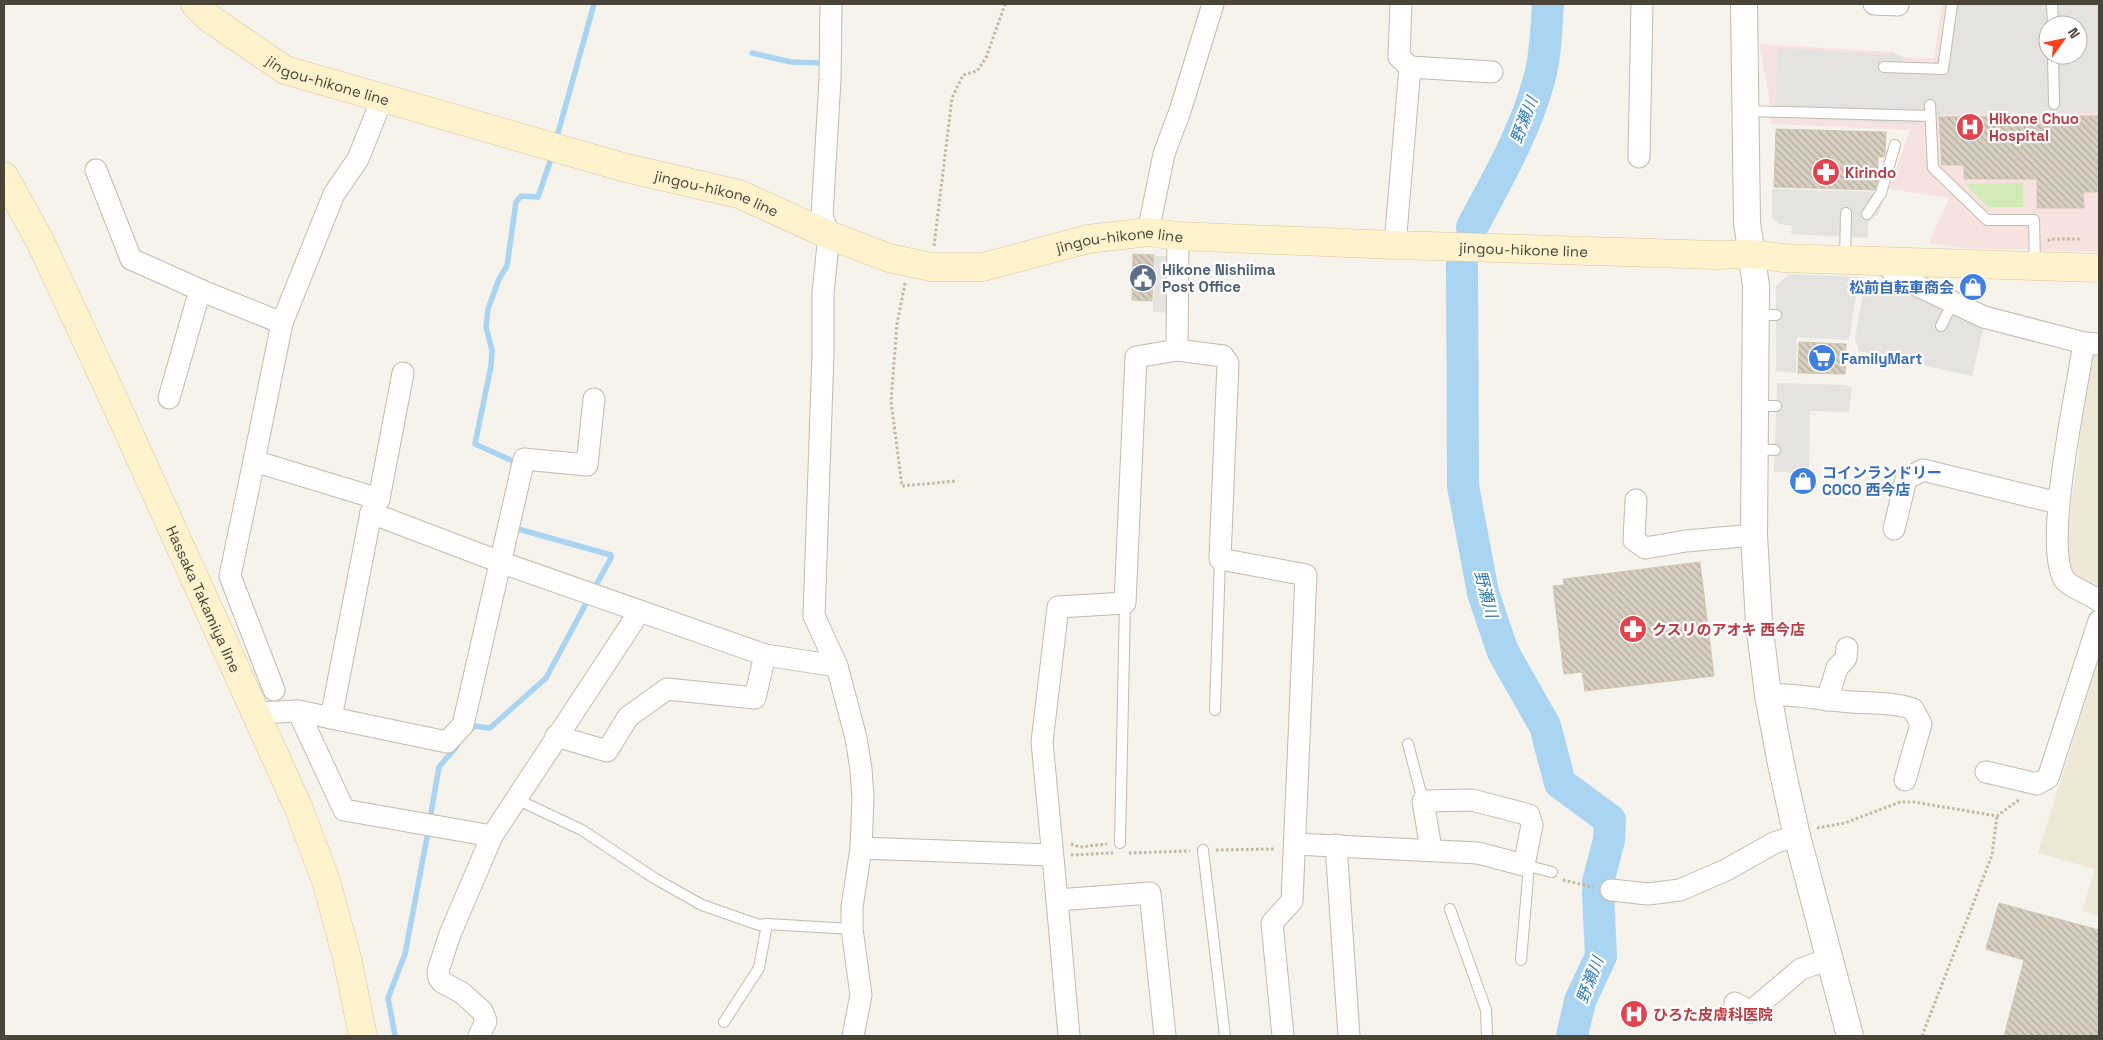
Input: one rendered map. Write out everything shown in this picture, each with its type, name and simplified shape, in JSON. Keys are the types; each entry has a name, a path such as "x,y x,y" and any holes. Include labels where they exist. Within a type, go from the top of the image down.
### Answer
{"main road":[{"name":"jingou-hikone line","path":"206,8 285,70 626,168 738,194 829,235 889,258 921,265 983,267 1088,238 1148,232 1178,236 1395,245 1717,255 1751,254 1838,262 2041,257 2099,268"},
{"name":"Hassaka Takamiya line","path":"4,176 39,239 258,713 299,808 326,881 347,958 364,1036"}],"street":[{"path":"831,4 830,80 822,216 829,235 822,293 823,352 814,616 837,666 854,730 861,769 863,798 860,848 852,907 852,929 861,995 853,1036"},
{"path":"1148,232 1164,154 1180,111 1213,4"},
{"path":"1401,4 1399,57 1410,67 1492,72"},
{"path":"1639,158 1642,4"},
{"path":"1744,4 1747,222 1756,286 1766,315 1764,449 1754,534 1759,622 1768,695 1781,764 1803,832 1830,959 1850,1036"},
{"path":"1874,4 1898,5"},
{"path":"1395,245 1410,67"},
{"path":"274,690 230,576 282,323 334,194 358,159 382,99"},
{"path":"96,170 130,259 282,323"},
{"path":"1177,350 1178,236"},
{"path":"1885,260 1894,275 1954,302 1982,320 2092,344 2058,503 2057,536 2061,572 2066,582 2089,593 2099,601"},
{"path":"169,398 200,290"},
{"path":"1069,1036 1042,742 1058,607 1125,603 1136,357 1177,350 1223,356 1228,363 1220,559 1306,575 1292,901 1272,923 1283,1036"},
{"path":"330,718 403,373"},
{"path":"258,713 298,711 447,742 463,724 524,459 587,464 594,399"},
{"path":"254,461 375,506 500,562 765,655 837,666"},
{"path":"1894,529 1906,479 1923,470 2058,503"},
{"path":"1636,500 1634,540 1645,548 1686,541 1754,534"},
{"path":"479,1036 486,1022 482,1010 462,993 442,982 439,978 438,971 450,934 492,836 640,611"},
{"path":"1986,772 2037,784 2048,778 2099,620"},
{"path":"1827,700 1837,668 1846,658 1847,648"},
{"path":"556,736 607,751 628,717 667,689 755,698 765,655"},
{"path":"1768,695 1790,694 1827,700 1902,705 1913,709 1921,724 1905,780"},
{"path":"298,711 344,810 492,836"},
{"path":"1294,846 1336,845 1478,853 1526,866 1532,825 1529,815 1472,800 1423,801 1431,849"},
{"path":"1611,890 1648,894 1680,890 1726,870 1774,843 1803,832"},
{"path":"1336,845 1349,1036"},
{"path":"860,848 1052,849"},
{"path":"1057,900 1150,893 1164,1036"},
{"path":"1735,1003 1750,1012 1801,969 1830,959"}],"lane":[{"path":"1884,67 1943,69 1952,4"},
{"path":"2053,65 2054,104"},
{"path":"1746,111 1930,111 1933,168 1987,220 2034,220 2041,257"},
{"path":"1867,214 1881,193 1895,145"},
{"path":"1838,262 1846,213"},
{"path":"1941,326 1954,302"},
{"path":"1215,710 1220,559"},
{"path":"1119,848 1125,603"},
{"path":"1408,744 1423,801"},
{"path":"516,799 582,830 654,878 702,905 759,925 852,929"},
{"path":"1203,850 1225,1036"},
{"path":"1521,960 1526,866 1552,872"},
{"path":"1450,910 1486,1010 1487,1036"},
{"path":"724,1022 759,968 767,924"}],"path":[{"path":"956,481 902,486 891,401 897,324 921,265 952,98 963,75 977,71 986,58 1004,4"},
{"path":"2041,257 2050,238 2079,239 2081,237"},
{"path":"1803,832 1845,823 1900,802 1914,802 1997,816 2034,792 2037,784"},
{"path":"1922,1036 1992,855 1997,816"},
{"path":"1052,849 1064,842 1080,847 1119,848"},
{"path":"1128,853 1294,846"},
{"path":"1052,849 1119,848"},
{"path":"1552,872 1561,880 1611,890"}],"shaded area":[{"name":"Hikone Chuo Hospital","path":"1942,4 2099,4 2099,252 1962,248 1929,243 1949,198 1889,189 1910,130 1771,124 1770,101 1759,44 1892,52 1905,58 1934,58"},
{"path":"1947,4 2099,4 2099,112 1941,114 1938,117 1918,116 1918,125 1776,117 1777,48 1890,55 1892,52 1903,57 1902,62 1937,63"},
{"path":"1772,189 1886,192 1878,215 1872,217 1868,224 1868,238 1791,234 1792,226 1779,224 1772,218"},
{"path":"1155,256 1173,256 1172,313 1153,312"},
{"path":"1789,274 1859,277 1849,340 1797,337 1796,373 1776,371 1776,286"},
{"path":"1866,278 1926,295 1984,326 1972,376 1859,351 1855,338"},
{"path":"2090,350 2099,351 2099,588 2077,582 2064,556"},
{"path":"1777,383 1845,385 1852,388 1849,412 1810,411 1809,473 1774,472"},
{"path":"2099,658 2099,916 2082,911 2095,869 2038,853"}],"green space":[{"path":"2023,183 2023,207 1988,207 1965,184"}],"building":[{"path":"2099,116 2099,192 2083,192 2084,208 2037,208 2037,179 1964,179 1964,165 1942,165 1939,117"},
{"name":"Kirindo","path":"1776,129 1886,132 1885,154 1884,157 1878,157 1878,180 1875,190 1774,187"},
{"name":"Hikone Nishiima Post Office","path":"1133,254 1154,255 1152,301 1132,300"},
{"name":"FamilyMart","path":"1799,342 1846,344 1845,374 1798,373"},
{"name":"クスリのアオキ 西今店","path":"1700,562 1714,676 1585,691 1582,672 1564,674 1553,586 1564,585 1563,579"},
{"path":"1999,903 2099,930 2099,1036 2004,1036 2024,960 1986,949"}],"waterway":[{"path":"556,140 594,4"},
{"name":"野瀬川","path":"1472,227 1510,155 1533,99 1543,62 1548,4"},
{"path":"752,53 791,62 822,63 822,58"},
{"path":"515,462 475,444 491,366 492,350 486,327 488,309 499,279 507,266 516,202 521,196 538,197 552,156"},
{"name":"野瀬川","path":"1462,265 1463,486 1483,593 1503,652 1545,726 1560,783 1610,820 1609,840 1598,882"},
{"path":"511,527 611,555 595,587"},
{"path":"469,731 474,726 490,728 546,678 589,598"},
{"path":"430,819 439,767 457,746"},
{"path":"395,1036 388,998 405,954 428,832"},
{"name":"野瀬川","path":"1572,1036 1580,1001 1601,956 1598,893"}],"place":[{"name":"Hikone Chuo Hospital","path":"1970,127"},
{"name":"Kirindo","path":"1826,172"},
{"name":"Hikone Nishiima Post Office","path":"1143,278"},
{"name":"松前自転車商会","path":"1973,287"},
{"name":"FamilyMart","path":"1822,358"},
{"name":"コインランドリー COCO 西今店","path":"1803,481"},
{"name":"クスリのアオキ 西今店","path":"1633,629"},
{"name":"ひろた皮膚科医院","path":"1634,1014"}]}
